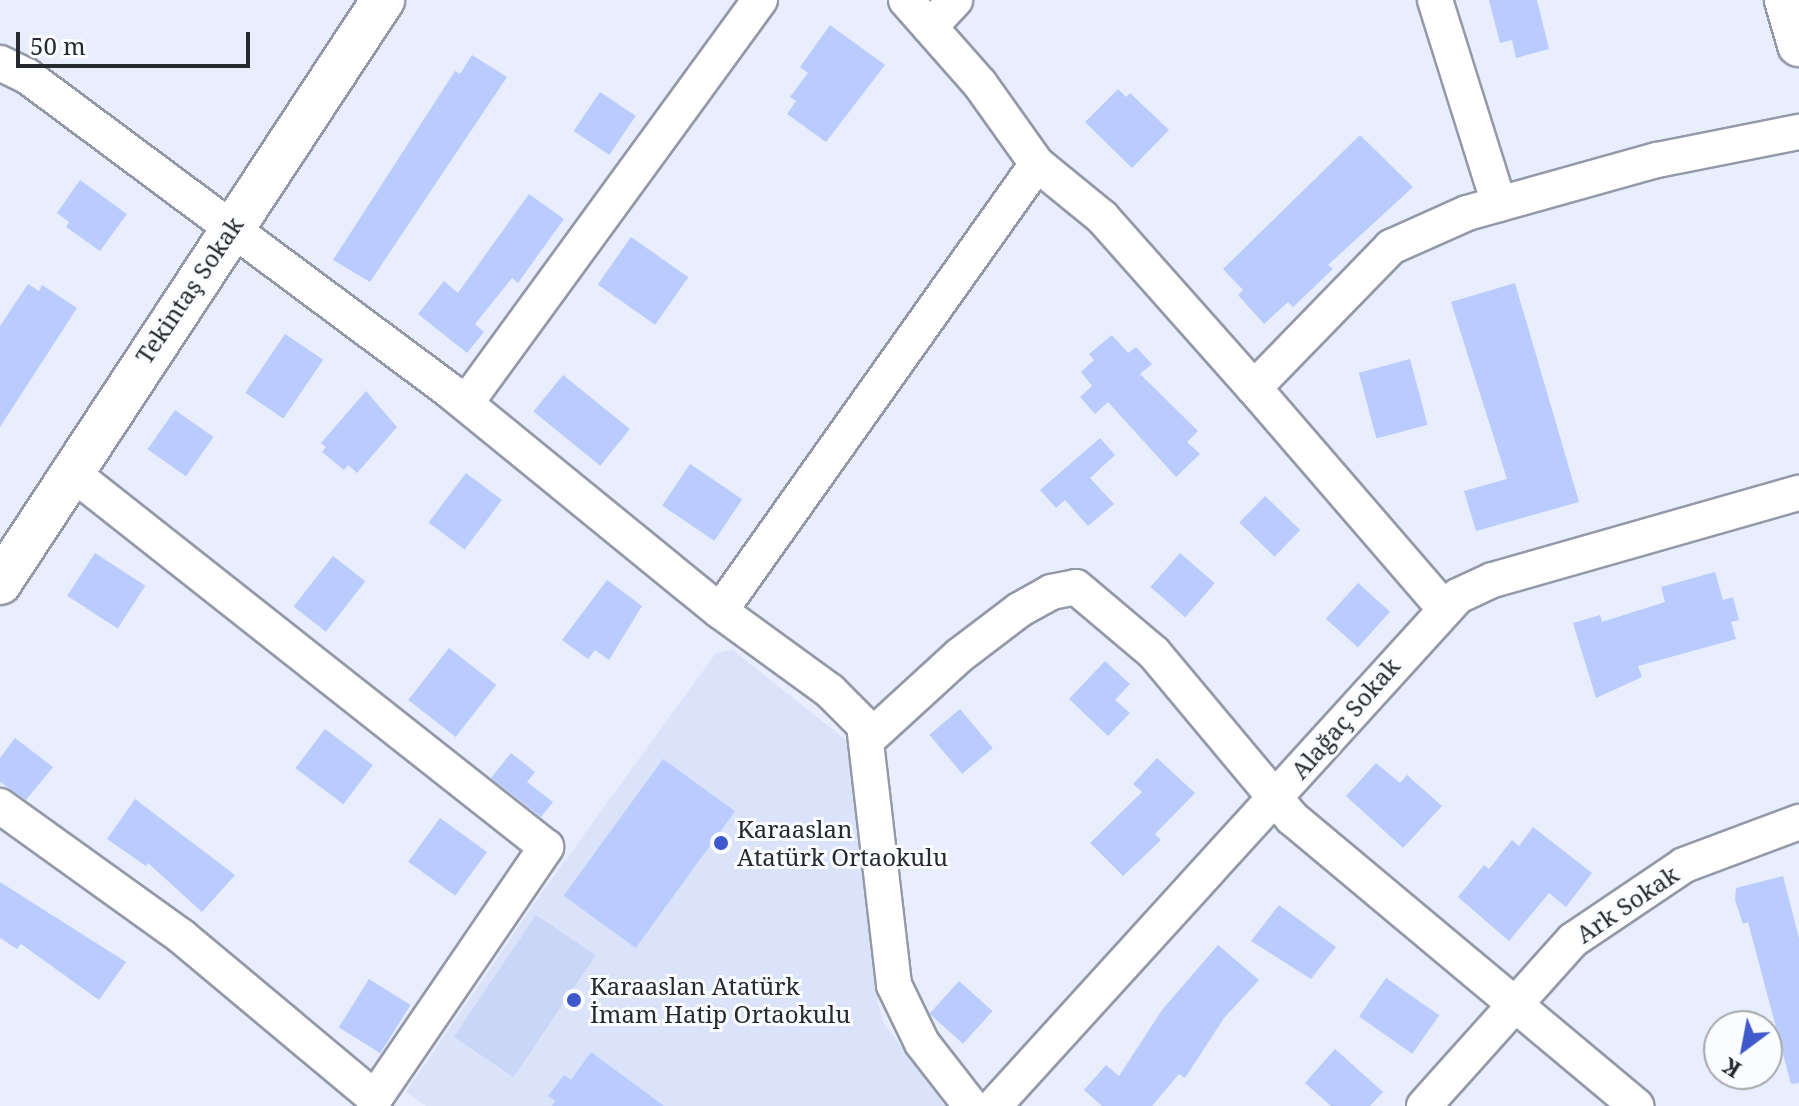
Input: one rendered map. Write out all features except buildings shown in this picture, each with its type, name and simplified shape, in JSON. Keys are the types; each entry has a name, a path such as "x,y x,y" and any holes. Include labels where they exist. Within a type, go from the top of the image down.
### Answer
{"street":[{"name":"Tekintaş Sokak","path":"0,583 231,226 383,0"},
{"path":"466,403 760,0"},
{"path":"906,0 980,84 1037,164 1102,217 1444,608"},
{"path":"930,27 955,0"},
{"path":"1435,0 1499,204"},
{"path":"1786,0 1799,45"},
{"path":"0,63 27,76 466,403 720,611 830,691 864,725 894,985 922,1043 971,1106"},
{"path":"1254,388 1391,247 1499,204 1657,160 1799,132"},
{"path":"720,611 1037,164"},
{"path":"0,806 181,936 376,1103 546,847 71,472"},
{"name":"Alağaç Sokak","path":"994,1106 1444,608 1493,580 1799,493"},
{"path":"866,741 960,655 1019,610 1051,592 1076,587 1154,653 1272,800 1637,1106"},
{"name":"Ark Sokak","path":"1424,1106 1573,940 1684,865 1799,822"}],"shaded area":[{"name":"Karaaslan Atatürk Ortaokulu","path":"733,650 847,741 855,755 878,1003 883,1022 945,1106 426,1106 406,1092 538,898 716,653"},
{"path":"536,915 596,955 513,1077 454,1037"}],"place":[{"name":"Karaaslan Atatürk Ortaokulu","path":"721,843"},
{"name":"Karaaslan Atatürk İmam Hatip Ortaokulu","path":"574,1000"}]}
